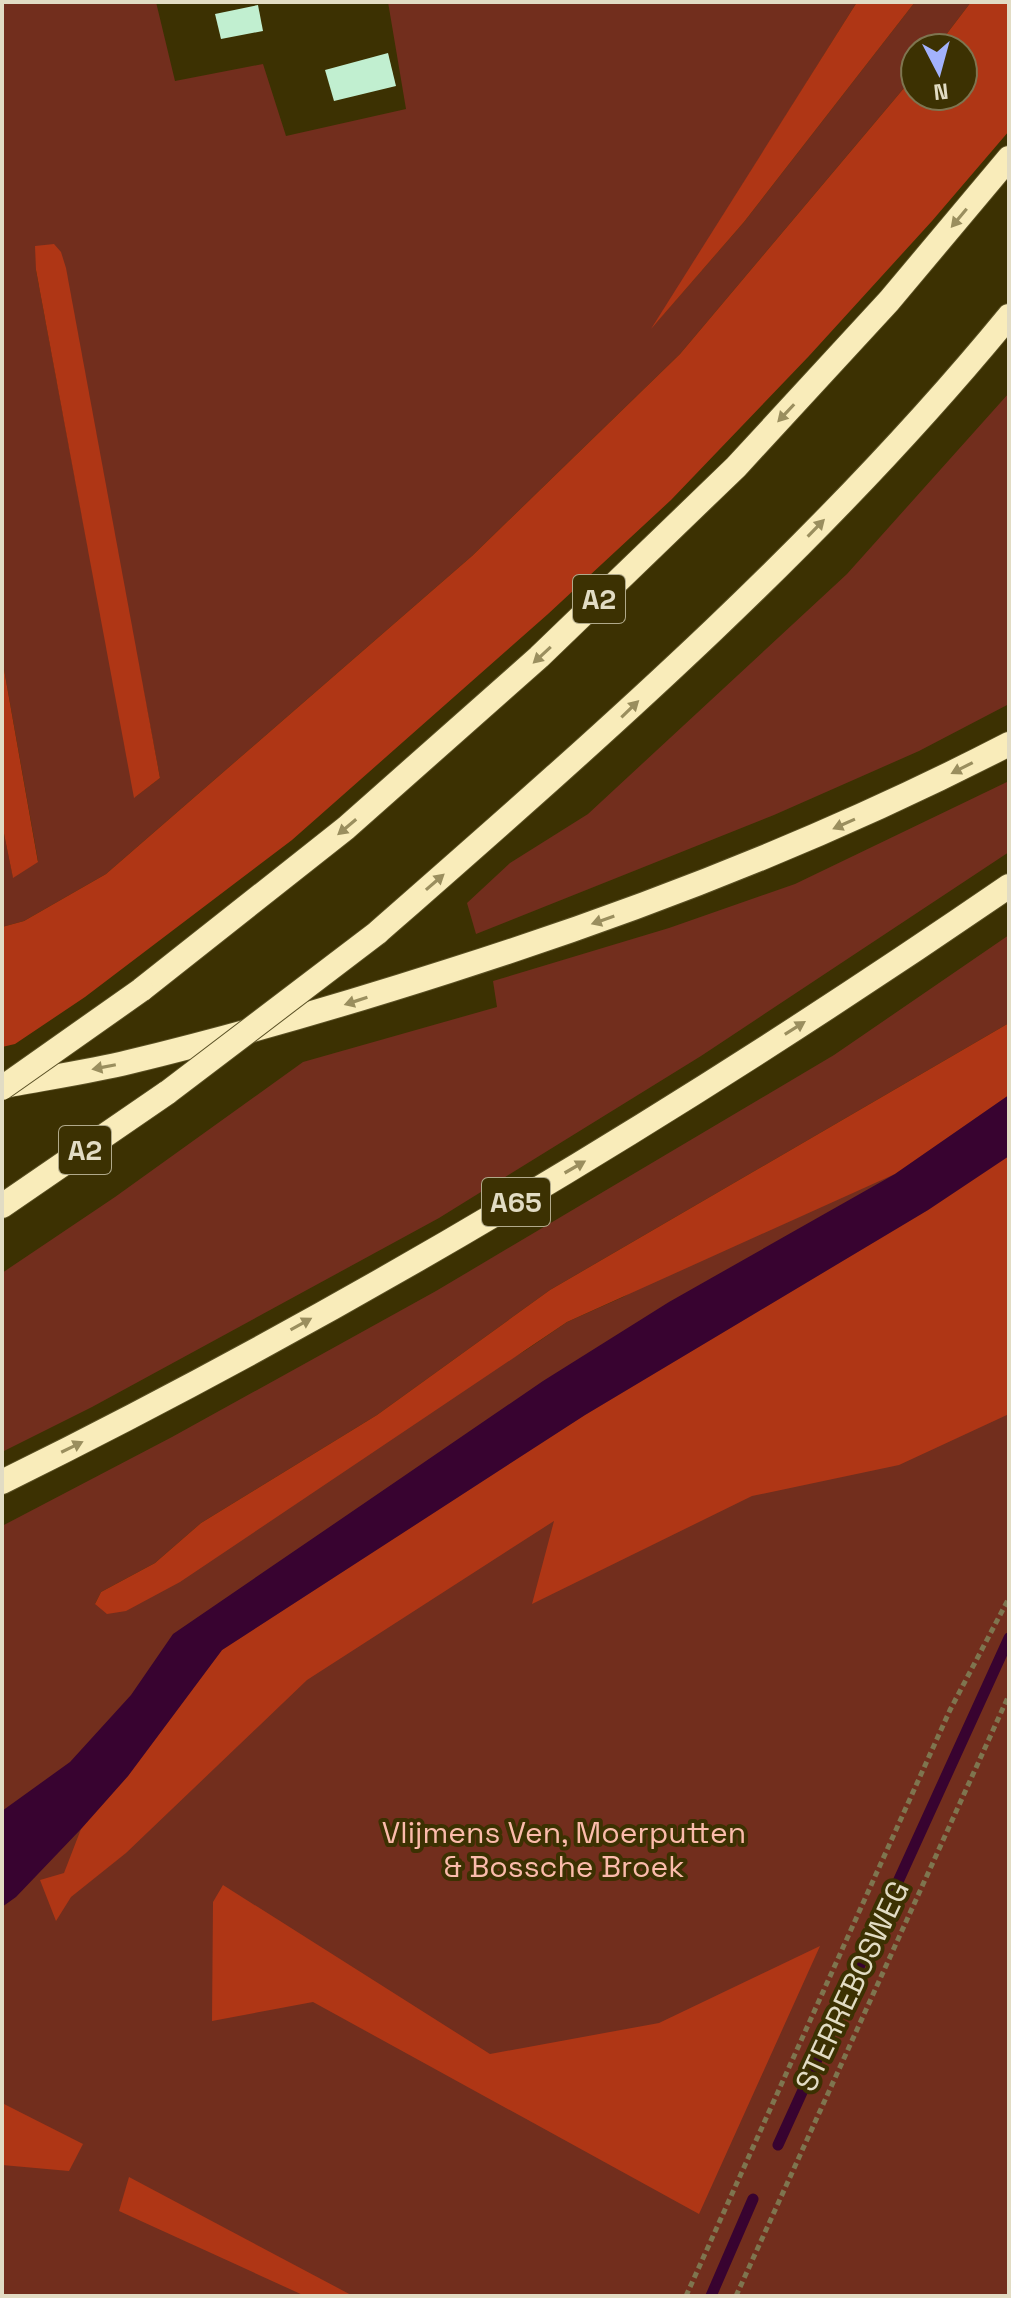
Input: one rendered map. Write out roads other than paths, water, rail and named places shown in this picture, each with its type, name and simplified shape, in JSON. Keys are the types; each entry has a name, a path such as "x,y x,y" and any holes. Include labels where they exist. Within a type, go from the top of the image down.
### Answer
{"highway":[{"name":"A2","path":"2,1087 141,990 346,828 539,657 736,467 889,301 1009,158"},
{"name":"A2","path":"2,1206 168,1092 377,933 617,722 801,543 962,372 1009,316"},
{"path":"2,1087 126,1063 312,1014 546,940 672,895 815,838 916,792 1009,744"},
{"name":"A65","path":"2,1482 106,1431 377,1283 586,1160 875,978 1009,886"}],"waterway":[{"path":"778,2145 1009,1638"},
{"path":"711,2296 753,2199"}],"park label":[{"name":"Vlijmens Ven, Moerputten & Bossche Broek","path":"564,1849"}]}
